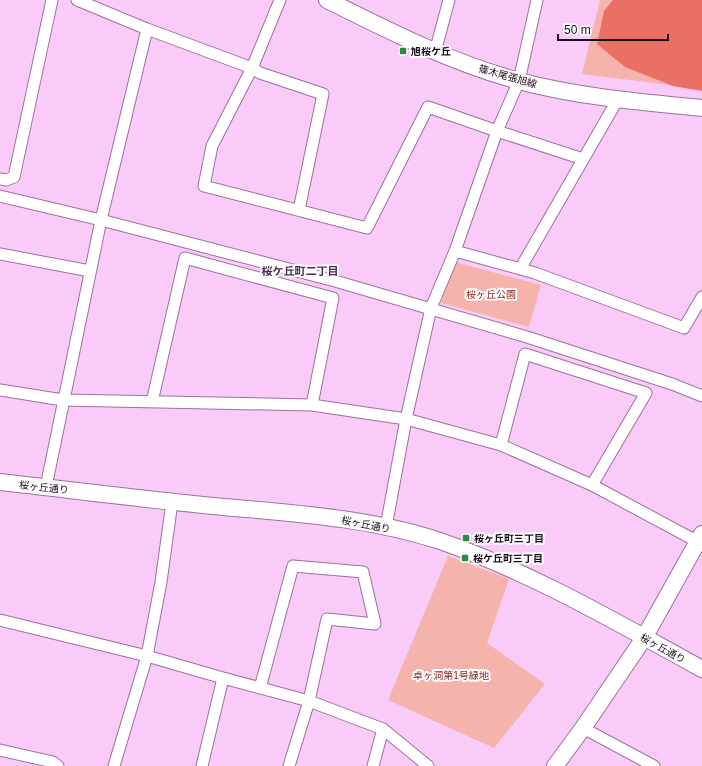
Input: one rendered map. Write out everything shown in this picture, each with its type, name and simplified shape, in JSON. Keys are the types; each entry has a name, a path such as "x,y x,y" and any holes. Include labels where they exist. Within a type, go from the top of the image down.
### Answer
{"street":[{"path":"0,179 6,180 14,177 52,0"},
{"path":"77,0 147,29 252,68 260,73 323,94 299,210"},
{"path":"280,0 252,68 212,146 204,186 367,228 428,107 583,159"},
{"name":"篠木尾張旭線","path":"327,0 435,52 519,81 589,95 702,108"},
{"path":"435,52 449,0"},
{"path":"386,527 406,419 431,308 455,252 497,131 519,81 537,0"},
{"path":"46,487 101,220 147,29"},
{"path":"520,269 618,99"},
{"path":"0,196 101,220 329,279 431,308 527,337 672,384 702,396"},
{"path":"455,252 535,273 684,328 702,297"},
{"path":"0,254 90,271"},
{"path":"152,402 185,258 333,298 312,405"},
{"path":"501,445 525,354 646,393 592,485"},
{"path":"0,390 63,400 312,405 406,419 501,445 592,485 701,540 644,638 583,728 555,766"},
{"name":"桜ヶ丘通り","path":"0,482 172,502 331,517 386,527 438,541 500,564 551,587 702,670"},
{"path":"114,766 148,656 161,582 172,502"},
{"path":"260,688 293,566 363,572 375,624 327,619 309,701 288,766"},
{"path":"0,620 148,656 309,701 383,730 428,766"},
{"path":"202,766 223,678"},
{"path":"583,728 654,766"},
{"path":"373,766 383,730"},
{"path":"0,750 32,763 54,762 58,766"}],"green space":[{"path":"600,0 702,0 702,89 582,74"},
{"name":"桜ヶ丘公園","path":"455,262 541,285 529,327 441,303"},
{"name":"卓ヶ洞第1号緑地","path":"448,556 509,579 487,643 545,684 494,748 388,700"}],"shaded area":[{"path":"613,0 702,0 702,91 673,86 625,67 597,44 604,11"}],"place":[{"name":"旭桜ケ丘","path":"403,51"},
{"name":"桜ヶ丘町三丁目","path":"466,538"},
{"name":"桜ケ丘町三丁目","path":"465,558"}],"district":[{"name":"桜ケ丘町二丁目","path":"300,271"}]}
